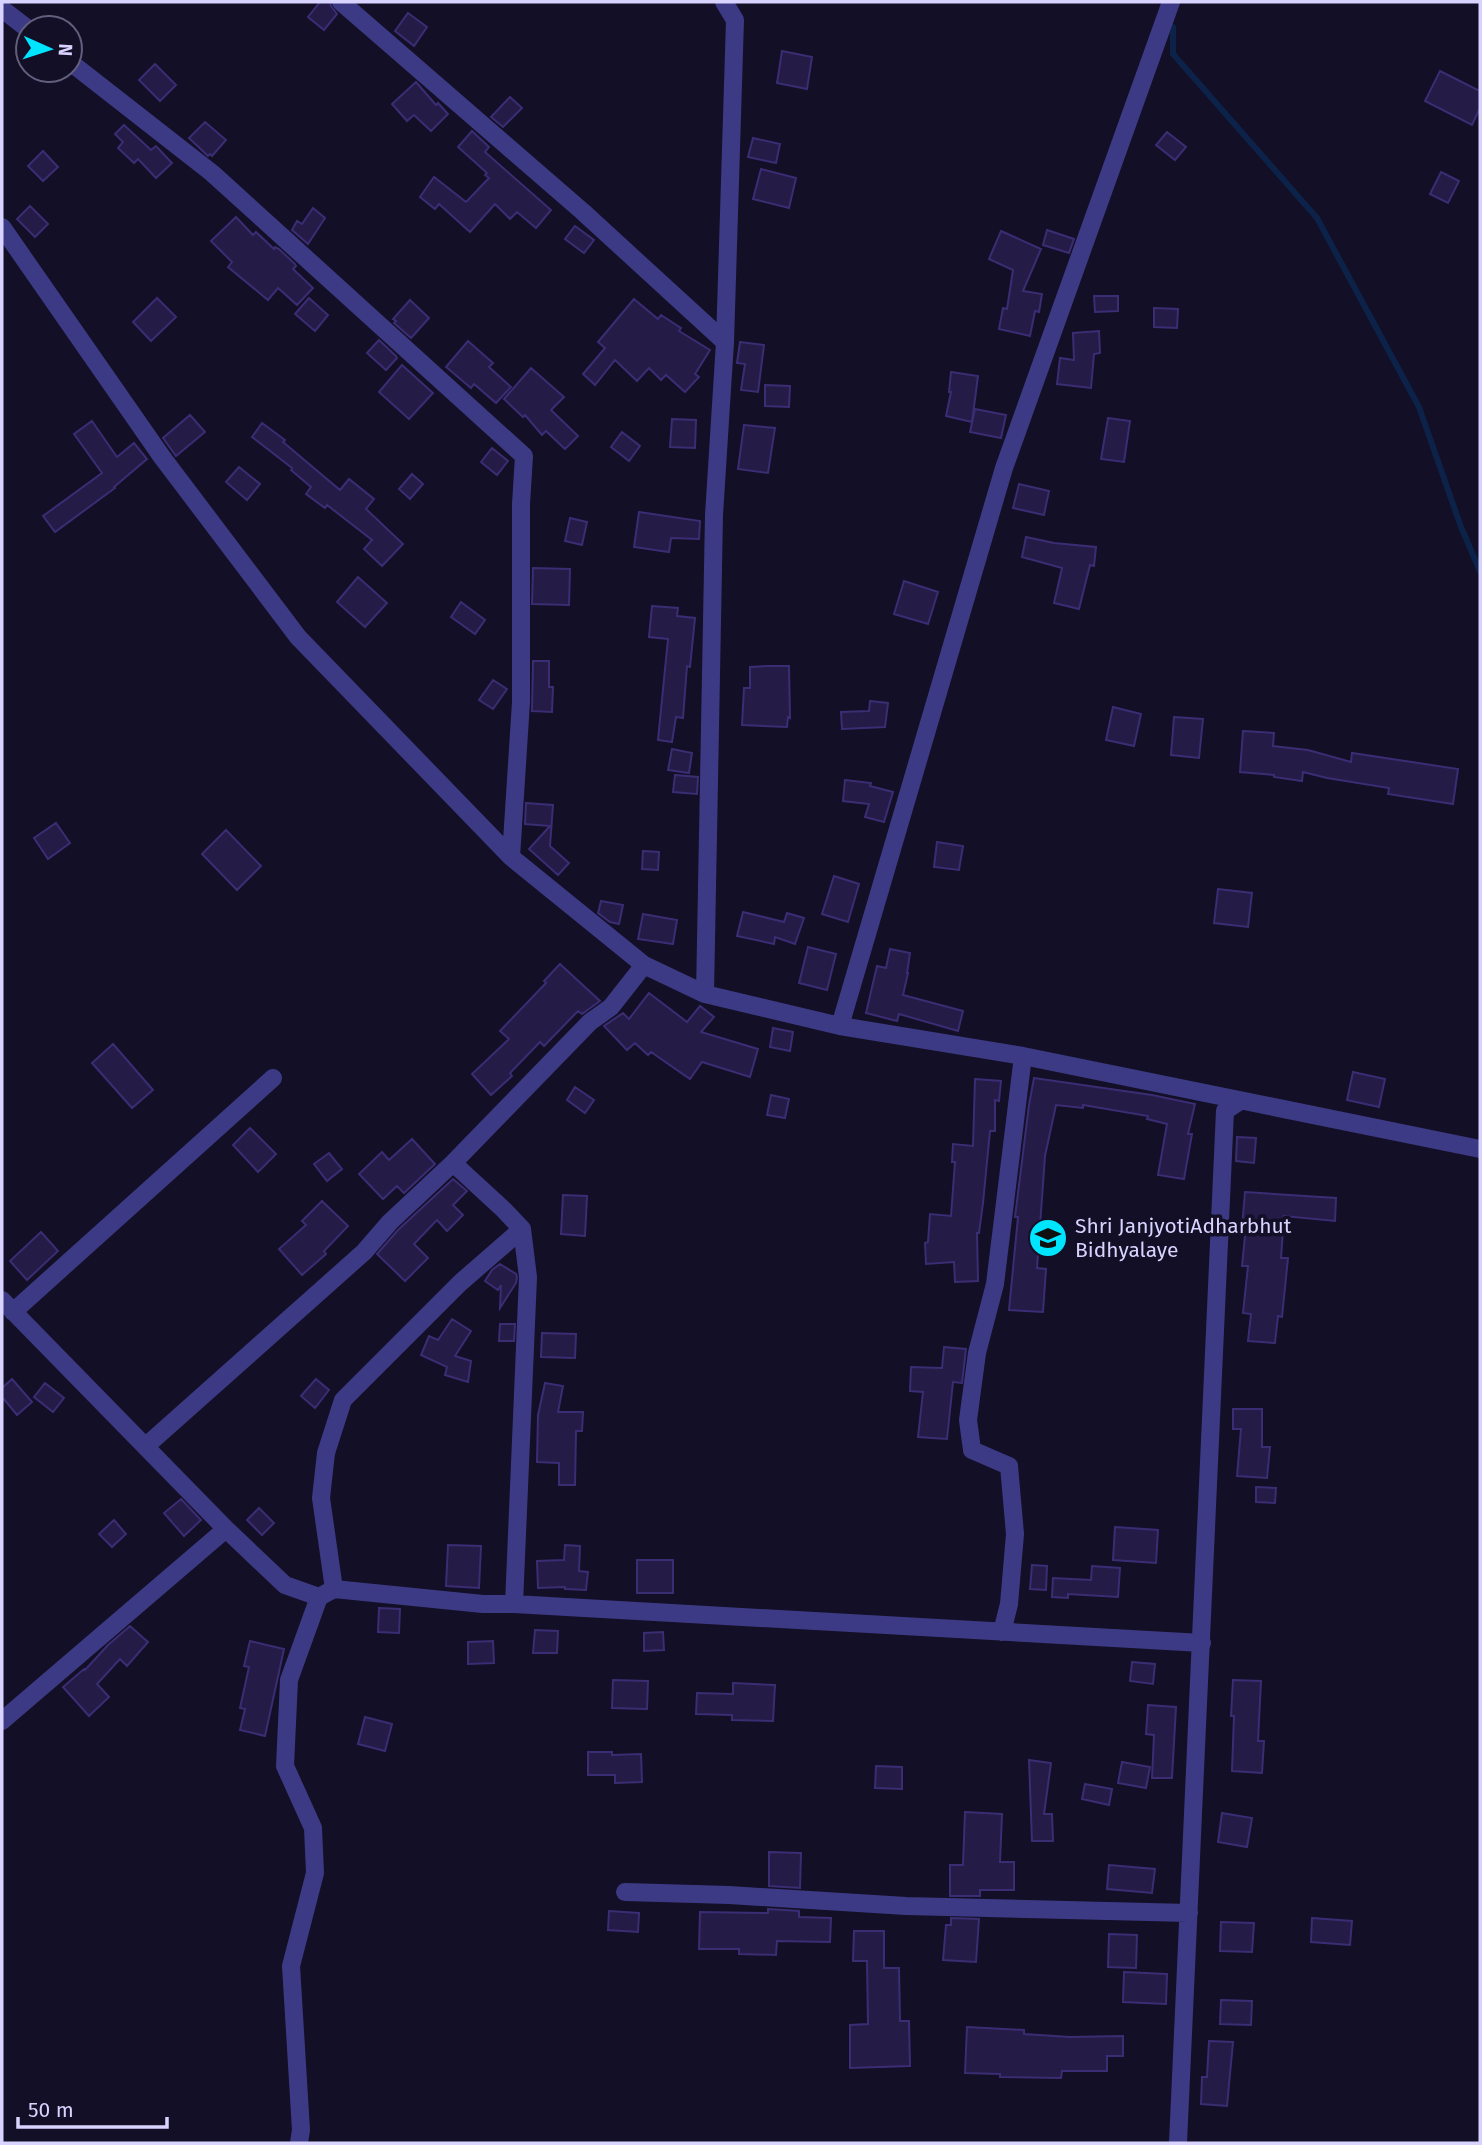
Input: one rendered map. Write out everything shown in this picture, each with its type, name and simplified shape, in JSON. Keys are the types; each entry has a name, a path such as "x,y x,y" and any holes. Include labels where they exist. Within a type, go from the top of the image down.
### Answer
{"street":[{"path":"341,2 582,211 725,342"},
{"path":"705,994 714,540 725,342 735,20 724,2"},
{"path":"840,1026 1004,468 1171,2"},
{"path":"84,73 212,173 524,456 521,504 521,702 511,857"},
{"path":"2,228 162,457 298,637 511,857 644,965 705,994 840,1026 1023,1056 1480,1149"},
{"path":"146,1446 364,1252 390,1222 453,1163 590,1022 611,1007 644,965"},
{"path":"1002,1632 1009,1604 1015,1534 1009,1466 972,1450 968,1420 977,1353 995,1284 1023,1056"},
{"path":"273,1078 7,1306 226,1529 285,1585 326,1593 484,1604 1202,1643"},
{"path":"1178,2143 1225,1111 1240,1101"},
{"path":"453,1163 522,1229 528,1277 514,1604"},
{"path":"299,2143 301,2130 291,1966 315,1873 313,1828 285,1766 289,1680 326,1593 321,1498 326,1453 343,1400 460,1283 522,1229"},
{"path":"2,1721 226,1529"},
{"path":"625,1892 729,1895 906,1906 1189,1913"}],"building":[{"path":"320,2 330,2 337,14 324,30 308,17"},
{"path":"408,13 427,27 414,46 395,31"},
{"path":"782,51 812,57 807,89 777,83"},
{"path":"155,64 176,85 160,101 139,80"},
{"path":"1440,71 1480,91 1480,108 1472,125 1425,101"},
{"path":"416,82 436,105 438,103 448,114 431,131 414,115 407,121 392,104"},
{"path":"510,97 522,108 503,127 491,117"},
{"path":"205,122 226,140 212,156 208,156 189,138"},
{"path":"124,125 151,150 156,146 172,163 156,178 138,159 134,163 118,148 123,142 115,134"},
{"path":"472,131 489,147 485,152 551,210 536,228 517,212 510,219 495,204 470,232 439,204 435,209 420,197 434,177 466,202 489,178 485,175 487,173 458,147"},
{"path":"1167,132 1186,147 1175,160 1156,145"},
{"path":"753,138 780,144 776,163 748,157"},
{"path":"43,151 58,167 43,181 28,166"},
{"path":"761,169 796,178 789,208 753,199"},
{"path":"1441,172 1459,181 1448,203 1430,194"},
{"path":"30,206 48,224 35,237 17,219"},
{"path":"313,208 325,218 308,244 292,230 297,221 302,224"},
{"path":"236,217 253,235 256,232 274,249 279,249 295,264 293,269 313,288 297,305 278,288 268,300 228,267 232,262 211,241"},
{"path":"575,226 594,240 584,253 565,239"},
{"path":"1047,230 1074,239 1069,253 1043,245"},
{"path":"1001,231 1041,249 1023,291 1042,294 1030,336 999,329 1003,308 1007,309 1013,270 989,259"},
{"path":"1094,296 1118,296 1118,311 1095,312"},
{"path":"157,298 176,317 151,341 133,322"},
{"path":"309,298 328,315 315,331 295,314"},
{"path":"634,299 658,319 661,315 681,328 679,331 710,350 695,374 699,377 685,392 666,375 661,380 649,368 637,381 615,360 595,385 583,374 605,348 598,342"},
{"path":"410,300 429,318 411,338 393,319"},
{"path":"1154,308 1178,309 1177,328 1154,327"},
{"path":"1099,331 1100,353 1094,354 1091,388 1057,384 1060,358 1074,360 1073,333"},
{"path":"379,340 397,358 386,370 367,353"},
{"path":"468,341 493,363 489,367 511,387 496,403 474,384 471,388 446,367"},
{"path":"740,342 764,345 758,392 741,390 745,364 737,363"},
{"path":"402,365 433,393 409,419 379,392"},
{"path":"531,368 564,397 551,410 578,436 565,449 546,431 542,435 525,415 523,417 504,399"},
{"path":"951,372 978,376 972,422 946,416 951,392"},
{"path":"765,385 790,386 789,407 765,406"},
{"path":"975,409 1006,415 1001,438 970,432"},
{"path":"190,415 205,432 176,456 163,438"},
{"path":"1108,418 1130,421 1124,462 1101,459"},
{"path":"672,419 696,420 695,448 670,447"},
{"path":"92,421 117,457 134,443 147,459 115,488 55,532 43,516 102,473 74,434"},
{"path":"262,423 340,490 349,479 374,499 366,509 403,544 382,566 364,549 372,540 327,505 325,508 306,494 311,487 291,470 292,468 252,437"},
{"path":"744,425 775,428 768,473 738,469"},
{"path":"622,432 640,446 629,461 611,447"},
{"path":"492,448 508,461 497,475 481,462"},
{"path":"239,467 260,484 247,500 226,482"},
{"path":"412,474 423,484 410,499 399,489"},
{"path":"1019,484 1049,491 1044,515 1013,508"},
{"path":"639,512 700,521 699,539 671,538 669,552 634,547"},
{"path":"570,518 587,522 582,545 565,541"},
{"path":"1026,537 1096,547 1094,566 1090,565 1079,609 1054,603 1062,568 1022,557"},
{"path":"533,568 570,569 569,605 532,604"},
{"path":"358,577 387,603 365,627 337,602"},
{"path":"904,581 938,592 928,624 894,614"},
{"path":"461,602 485,620 475,634 451,617"},
{"path":"652,606 678,608 677,616 695,618 690,667 687,666 683,718 676,717 672,742 658,740 668,639 649,637"},
{"path":"533,661 549,661 549,687 553,687 552,712 532,711"},
{"path":"789,666 790,718 788,717 787,727 742,725 744,688 750,688 750,667"},
{"path":"493,680 507,689 493,709 479,700"},
{"path":"870,701 888,703 885,727 842,729 841,712 869,711"},
{"path":"1113,707 1141,714 1134,746 1106,740"},
{"path":"1174,717 1203,719 1199,758 1171,755"},
{"path":"1243,731 1274,733 1273,746 1308,750 1351,762 1352,753 1458,769 1453,804 1388,794 1389,788 1303,772 1302,781 1240,772"},
{"path":"672,749 692,753 689,773 668,770"},
{"path":"675,775 698,777 697,794 673,792"},
{"path":"845,780 871,783 870,786 893,792 884,822 865,817 869,804 843,801"},
{"path":"526,803 553,805 550,846 569,863 558,875 529,849 550,826 525,824"},
{"path":"56,823 70,843 48,859 34,838"},
{"path":"226,830 261,866 237,890 202,854"},
{"path":"937,842 963,846 959,870 934,867"},
{"path":"643,851 659,852 658,870 642,869"},
{"path":"834,876 859,884 848,922 822,914"},
{"path":"1218,889 1252,893 1248,927 1214,923"},
{"path":"601,901 623,905 619,924 610,922 598,913"},
{"path":"743,912 784,922 787,913 804,918 795,944 775,937 774,944 737,936"},
{"path":"643,914 677,920 673,944 638,939"},
{"path":"808,947 836,954 827,990 799,983"},
{"path":"890,949 910,953 903,995 963,1011 958,1031 899,1014 897,1021 866,1013 877,966 886,968"},
{"path":"560,964 600,1001 582,1014 578,1011 544,1046 540,1042 510,1073 512,1076 491,1095 472,1074 509,1039 500,1031 546,983 544,981"},
{"path":"649,993 687,1022 700,1006 714,1017 701,1032 758,1049 750,1077 702,1062 690,1079 651,1052 648,1055 635,1043 627,1050 604,1026 623,1013 629,1019"},
{"path":"773,1028 793,1032 790,1051 770,1047"},
{"path":"113,1044 153,1090 132,1108 92,1063"},
{"path":"1353,1072 1385,1079 1379,1107 1347,1100"},
{"path":"1034,1078 1195,1104 1188,1134 1192,1134 1184,1179 1158,1175 1167,1124 1147,1119 1148,1116 1083,1105 1083,1108 1056,1105 1045,1156 1037,1268 1046,1269 1043,1312 1009,1310 1018,1217 1015,1217"},
{"path":"975,1079 1001,1081 999,1101 995,1100 995,1131 990,1131 983,1203 977,1233 978,1281 955,1282 954,1262 926,1264 925,1243 928,1242 930,1214 951,1216 955,1162 952,1162 953,1144 973,1146"},
{"path":"575,1087 594,1100 585,1113 567,1100"},
{"path":"771,1095 789,1099 785,1118 767,1115"},
{"path":"250,1128 276,1154 258,1172 233,1145"},
{"path":"1237,1137 1256,1138 1254,1163 1236,1161"},
{"path":"412,1139 435,1164 404,1193 397,1186 383,1199 359,1174 382,1152 389,1160"},
{"path":"329,1153 342,1169 327,1181 314,1164"},
{"path":"453,1179 467,1191 453,1205 463,1215 447,1231 437,1220 414,1244 428,1258 405,1281 377,1254 398,1230"},
{"path":"1245,1192 1336,1198 1335,1221 1284,1216 1281,1258 1288,1258 1282,1317 1278,1316 1275,1343 1248,1341 1251,1314 1243,1313 1248,1266 1242,1266 1246,1226 1242,1226"},
{"path":"563,1195 587,1196 585,1236 561,1234"},
{"path":"322,1201 348,1226 324,1251 326,1254 302,1275 279,1249 306,1225 302,1221"},
{"path":"41,1232 58,1251 27,1280 10,1261"},
{"path":"500,1264 517,1277 500,1308 501,1285 498,1290 485,1281"},
{"path":"452,1319 471,1331 455,1356 471,1361 468,1382 445,1375 447,1367 421,1355 429,1336 438,1340"},
{"path":"500,1324 515,1324 514,1341 499,1341"},
{"path":"542,1333 576,1334 575,1358 541,1357"},
{"path":"944,1347 966,1349 962,1383 953,1382 947,1439 918,1437 923,1392 910,1391 911,1367 942,1368"},
{"path":"12,1379 32,1402 17,1415 2,1397 2,1388"},
{"path":"316,1379 329,1390 315,1408 301,1396"},
{"path":"45,1383 64,1398 53,1412 34,1397"},
{"path":"545,1383 563,1386 558,1412 583,1412 582,1431 576,1431 575,1485 559,1485 559,1463 537,1462 538,1415"},
{"path":"1233,1409 1262,1409 1262,1447 1270,1447 1267,1478 1237,1476 1241,1429 1233,1429"},
{"path":"1256,1487 1276,1488 1275,1503 1256,1502"},
{"path":"181,1499 201,1520 184,1536 164,1513"},
{"path":"259,1508 274,1523 262,1535 247,1520"},
{"path":"114,1520 126,1534 112,1547 99,1534"},
{"path":"1115,1527 1158,1530 1156,1563 1113,1560"},
{"path":"448,1545 481,1546 479,1588 446,1586"},
{"path":"565,1545 580,1546 579,1571 588,1572 586,1590 565,1587 538,1588 537,1561 564,1560"},
{"path":"637,1560 673,1560 673,1593 637,1593"},
{"path":"1032,1565 1047,1566 1046,1590 1030,1589"},
{"path":"1092,1566 1120,1568 1118,1597 1068,1594 1068,1598 1052,1597 1053,1578 1091,1580"},
{"path":"379,1608 400,1609 399,1633 378,1632"},
{"path":"130,1626 148,1642 127,1666 120,1659 97,1684 109,1697 89,1716 63,1687 85,1670"},
{"path":"535,1630 558,1631 557,1653 533,1653"},
{"path":"663,1632 664,1650 644,1651 644,1633"},
{"path":"250,1641 284,1649 265,1736 240,1730 245,1709 240,1708 249,1667 244,1666"},
{"path":"493,1641 494,1663 468,1664 468,1642"},
{"path":"1132,1662 1155,1664 1153,1684 1130,1681"},
{"path":"613,1680 648,1681 647,1709 612,1708"},
{"path":"1233,1680 1261,1681 1258,1741 1264,1741 1262,1773 1232,1771"},
{"path":"733,1683 775,1685 773,1721 732,1720 732,1715 696,1714 697,1693 733,1694"},
{"path":"1148,1705 1176,1707 1172,1778 1152,1778 1154,1735 1146,1734"},
{"path":"365,1717 392,1724 385,1751 358,1744"},
{"path":"588,1752 641,1754 642,1782 615,1783 615,1775 588,1775"},
{"path":"1029,1760 1051,1763 1044,1814 1052,1814 1053,1841 1032,1841"},
{"path":"1122,1762 1150,1767 1146,1788 1118,1783"},
{"path":"876,1766 902,1767 902,1789 875,1788"},
{"path":"1085,1784 1112,1789 1109,1805 1082,1799"},
{"path":"965,1812 1002,1814 1000,1862 1014,1862 1014,1890 980,1890 980,1896 950,1896 950,1865 963,1865"},
{"path":"1222,1813 1252,1818 1247,1847 1218,1842"},
{"path":"769,1852 801,1853 800,1888 769,1886"},
{"path":"1109,1865 1155,1869 1152,1893 1107,1889"},
{"path":"768,1909 799,1911 799,1917 831,1918 830,1942 777,1941 776,1955 739,1954 739,1949 699,1949 700,1912 768,1913"},
{"path":"609,1911 639,1913 638,1932 608,1930"},
{"path":"951,1918 979,1919 976,1962 943,1960 946,1925 951,1925"},
{"path":"1312,1918 1352,1921 1350,1945 1311,1942"},
{"path":"1221,1922 1254,1923 1252,1952 1220,1951"},
{"path":"854,1931 884,1931 884,1968 899,1968 900,2021 909,2021 910,2066 850,2068 850,2025 868,2024 867,1961 853,1961"},
{"path":"1109,1934 1137,1935 1136,1968 1108,1967"},
{"path":"1124,1972 1167,1974 1166,2004 1123,2002"},
{"path":"1221,2000 1252,2001 1251,2025 1220,2024"},
{"path":"967,2027 1024,2030 1024,2034 1070,2037 1123,2036 1123,2056 1107,2056 1107,2071 1062,2071 1061,2078 1000,2077 1000,2074 965,2073"},
{"path":"1209,2041 1233,2042 1227,2106 1201,2104 1202,2077 1207,2077"}],"waterway":[{"path":"1173,27 1173,54 1317,218 1419,407 1461,527 1480,571"}],"place":[{"name":"Shri JanjyotiAdharbhut Bidhyalaye","path":"1048,1238"}]}
